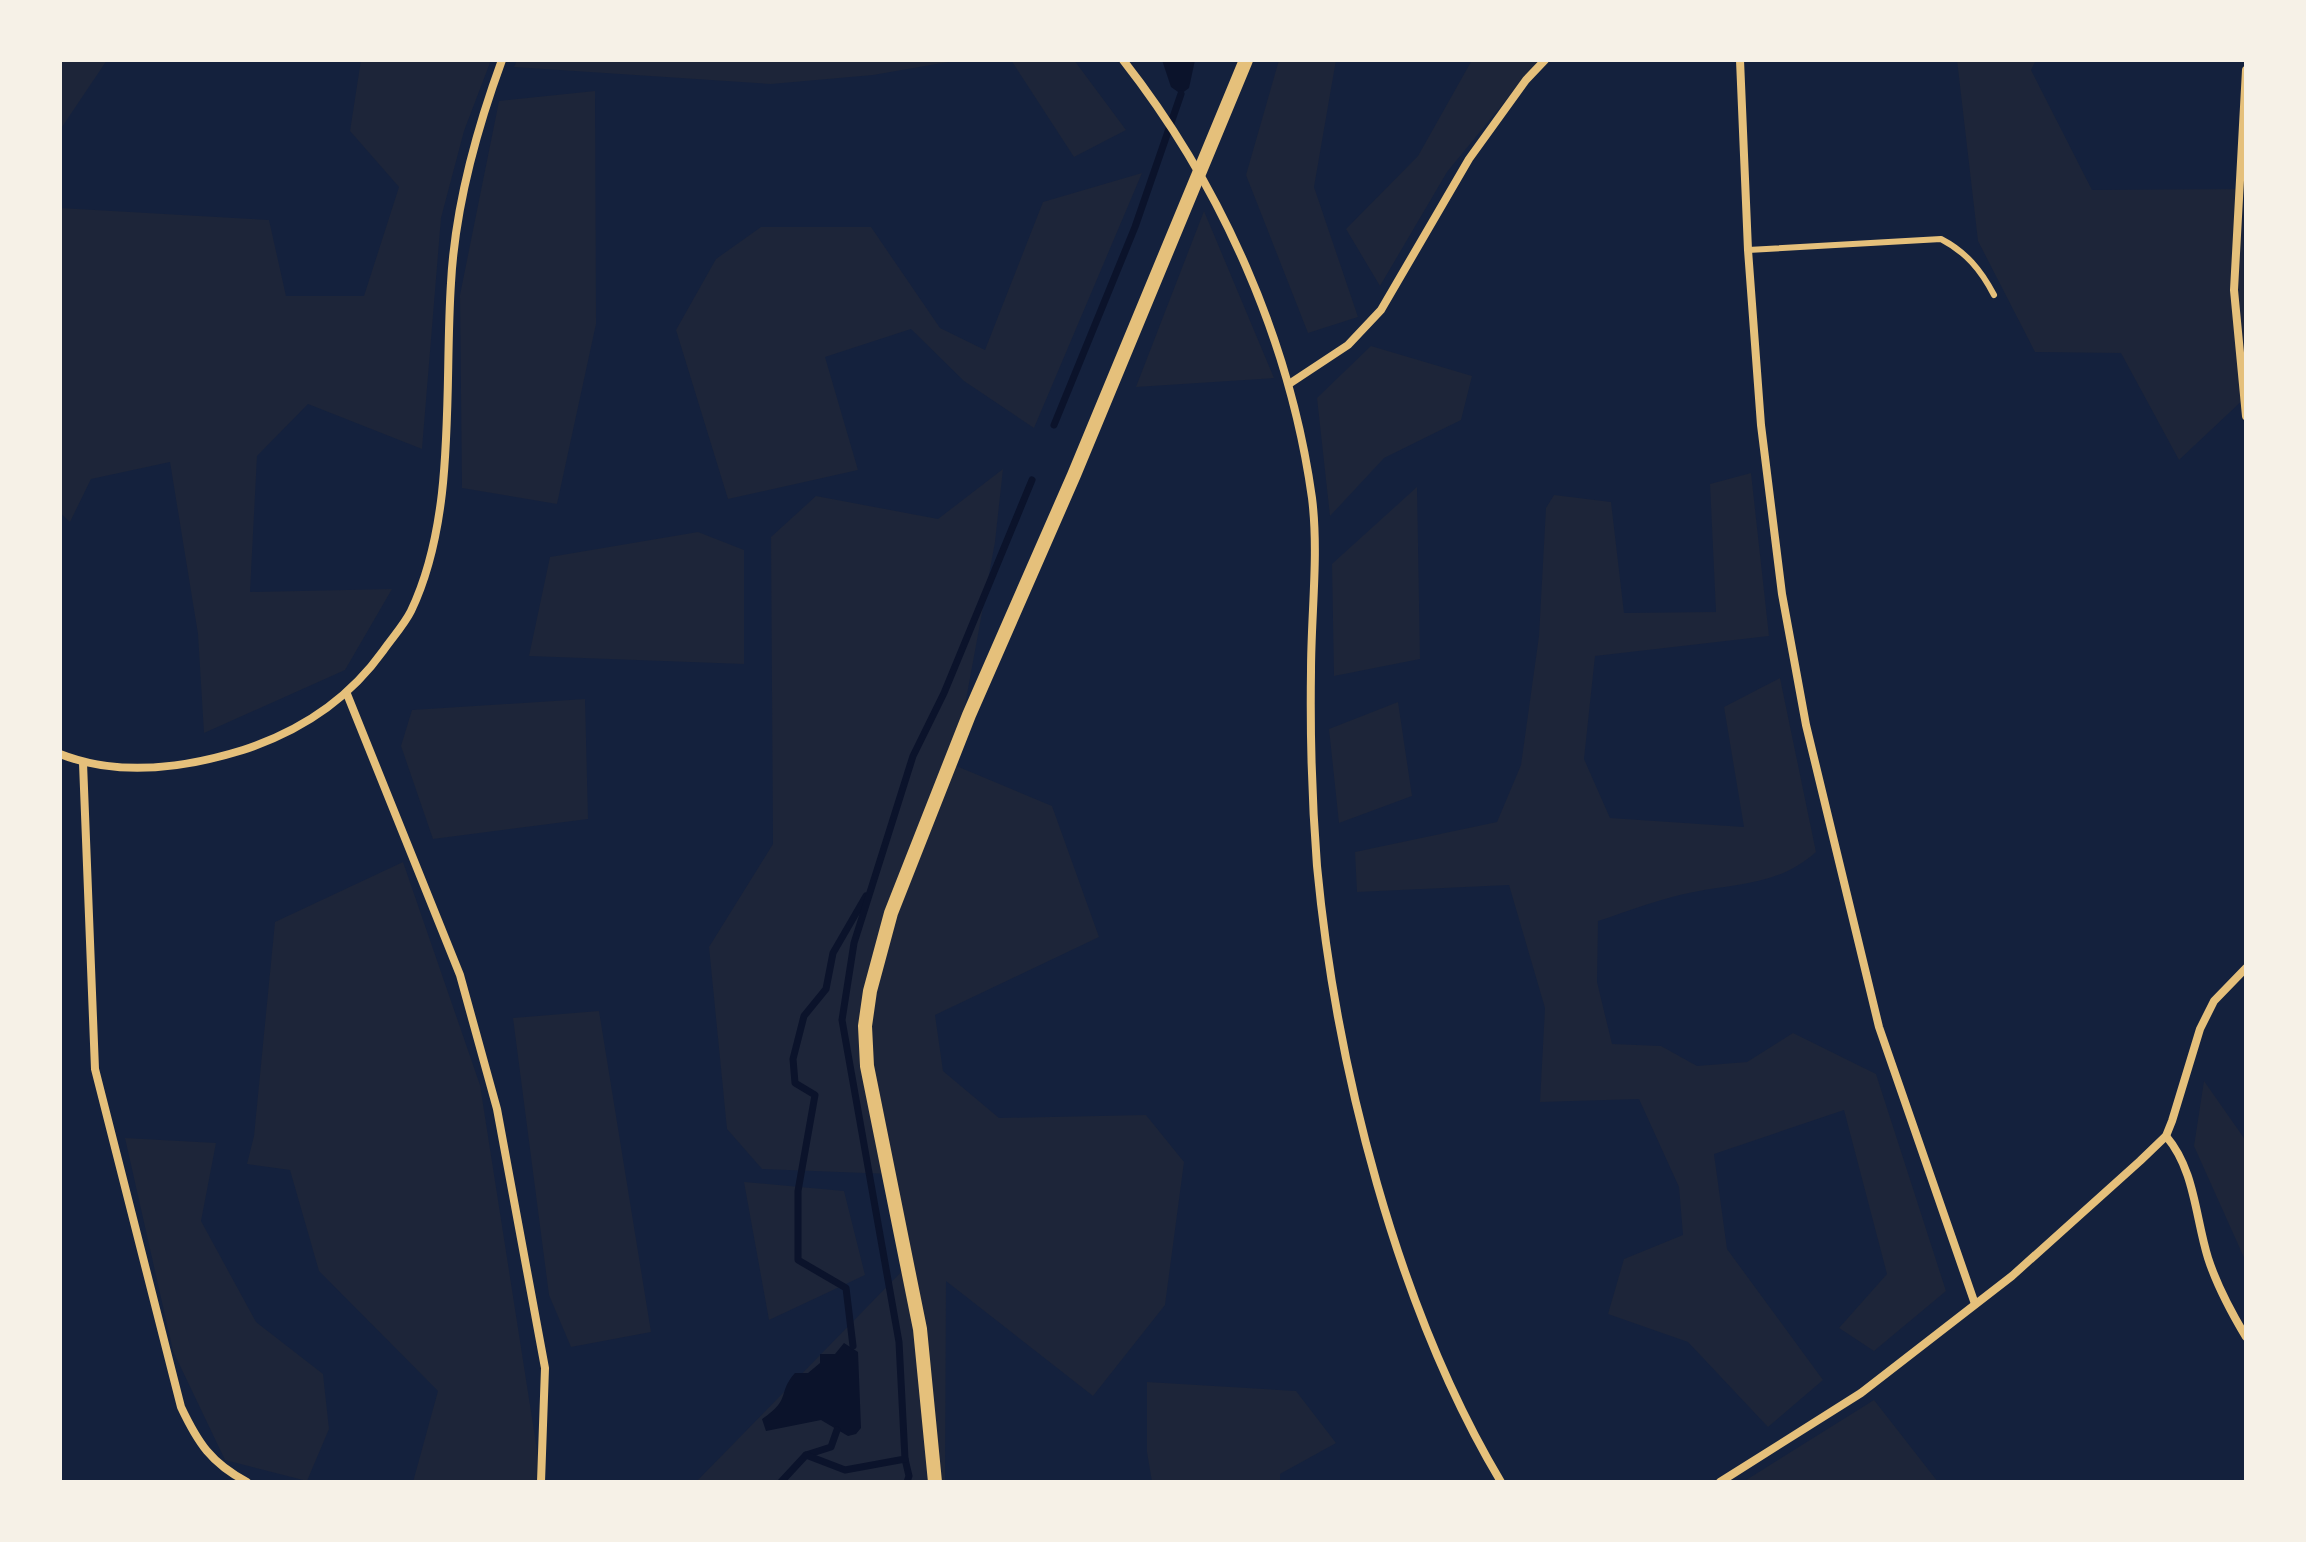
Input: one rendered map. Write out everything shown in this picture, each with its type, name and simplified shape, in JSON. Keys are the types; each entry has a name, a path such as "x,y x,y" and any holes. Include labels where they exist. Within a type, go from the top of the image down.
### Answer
{"street":[{"path":"60,754 83,763 128,767 199,764 267,742 309,722 347,694 411,612 432,551 441,499 451,282 461,204 483,113 502,60"},
{"path":"1123,60 1159,106 1199,173 1232,238 1289,384 1312,499 1311,671 1316,847 1328,957 1344,1042 1377,1181 1423,1317 1481,1449 1501,1482"},
{"path":"935,1482 920,1329 867,1066 865,1026 877,954 969,715 1074,475 1246,60"},
{"path":"1289,384 1348,345 1381,310 1469,159 1526,80 1545,60"},
{"path":"1740,60 1748,250 1761,425 1782,594 1806,725 1879,1027 1975,1304"},
{"path":"2246,70 2234,290 2246,416"},
{"path":"347,694 460,975 497,1109 545,1368 541,1482"},
{"path":"83,763 95,1069 181,1407 194,1436 219,1468 247,1482"},
{"path":"1720,1482 1861,1393 2012,1276 2166,1136 2200,1029 2214,1001 2246,968"},
{"path":"2166,1136 2179,1151 2209,1259 2230,1310 2246,1337"}],"lane":[{"path":"1748,250 1941,239 1960,249 1982,273 1994,295"}],"shaded area":[{"path":"60,60 107,60 60,130"},
{"path":"361,60 491,60 464,131 441,218 422,449 308,404 257,456 250,592 392,589 345,670 204,733 198,634 170,462 91,479 70,522 60,513 60,208 269,220 286,296 364,296 399,187 350,131"},
{"path":"517,60 960,60 873,75 771,84 514,67"},
{"path":"1011,60 1074,60 1126,130 1074,157"},
{"path":"1162,60 1195,60 1189,88 1181,94 1171,87"},
{"path":"1279,60 1336,60 1314,187 1358,317 1308,333 1246,175"},
{"path":"1472,60 1539,60 1447,172 1380,286 1346,229 1418,156"},
{"path":"1957,60 2036,60 2031,70 2092,190 2242,189 2246,397 2179,460 2121,353 2035,352 1978,241"},
{"path":"595,91 596,324 557,504 462,488 460,295 499,101"},
{"path":"1142,173 1034,428 964,381 911,329 825,357 858,470 728,499 676,330 716,259 761,227 871,227 940,328 985,350 1043,202"},
{"path":"1204,211 1274,378 1136,387"},
{"path":"1371,346 1472,376 1461,420 1384,458 1330,516 1317,398"},
{"path":"1003,469 995,542 954,765 1052,806 1099,937 935,1015 943,1071 999,1118 1146,1115 1184,1162 1165,1305 1093,1396 946,1281 945,1482 696,1482 909,1264 891,1174 762,1169 727,1129 709,947 773,844 771,537 816,496 938,519"},
{"path":"1751,473 1769,636 1595,656 1584,759 1610,818 1744,827 1724,707 1780,678 1816,852 1802,863 1773,877 1657,901 1598,921 1597,982 1612,1044 1661,1046 1697,1066 1747,1062 1793,1033 1876,1074 1946,1291 1874,1351 1839,1328 1887,1274 1844,1110 1714,1154 1727,1249 1823,1380 1768,1427 1688,1342 1608,1314 1624,1259 1683,1235 1679,1187 1639,1099 1540,1102 1545,1008 1509,885 1357,892 1355,852 1497,822 1521,765 1539,636 1546,508 1554,495 1611,502 1624,613 1716,612 1710,484"},
{"path":"1417,487 1420,659 1334,676 1332,564"},
{"path":"698,532 744,550 744,664 529,656 550,557"},
{"path":"585,699 588,819 433,839 401,746 412,710"},
{"path":"1398,702 1412,796 1339,823 1329,729"},
{"path":"403,862 480,1085 542,1482 413,1482 438,1391 319,1271 290,1170 247,1164 254,1136 275,922"},
{"path":"599,1011 651,1332 571,1347 549,1295 513,1018"},
{"path":"2204,1081 2246,1141 2246,1262 2194,1146"},
{"path":"125,1138 216,1143 201,1221 256,1322 323,1374 329,1429 307,1481 225,1460 173,1351"},
{"path":"744,1182 844,1191 865,1275 769,1320"},
{"path":"844,1343 858,1352 861,1428 856,1434 848,1436 821,1420 766,1431 762,1419 781,1401 795,1373 808,1373 820,1363 820,1354 835,1354"},
{"path":"1147,1382 1296,1391 1336,1443 1280,1474 1280,1482 1152,1482 1147,1452"},
{"path":"1874,1400 1938,1482 1743,1482"}],"waterway":[{"path":"1054,425 1135,227 1181,94"},
{"path":"781,1482 806,1455 845,1470 905,1459 899,1342 842,1020 854,943 913,756 944,693 1032,480"},
{"path":"853,1346 846,1288 798,1260 798,1191 815,1095 795,1083 793,1059 804,1016 826,989 833,953 866,896"},
{"path":"806,1455 831,1447 837,1430"},
{"path":"905,1459 909,1476 907,1482"}]}
